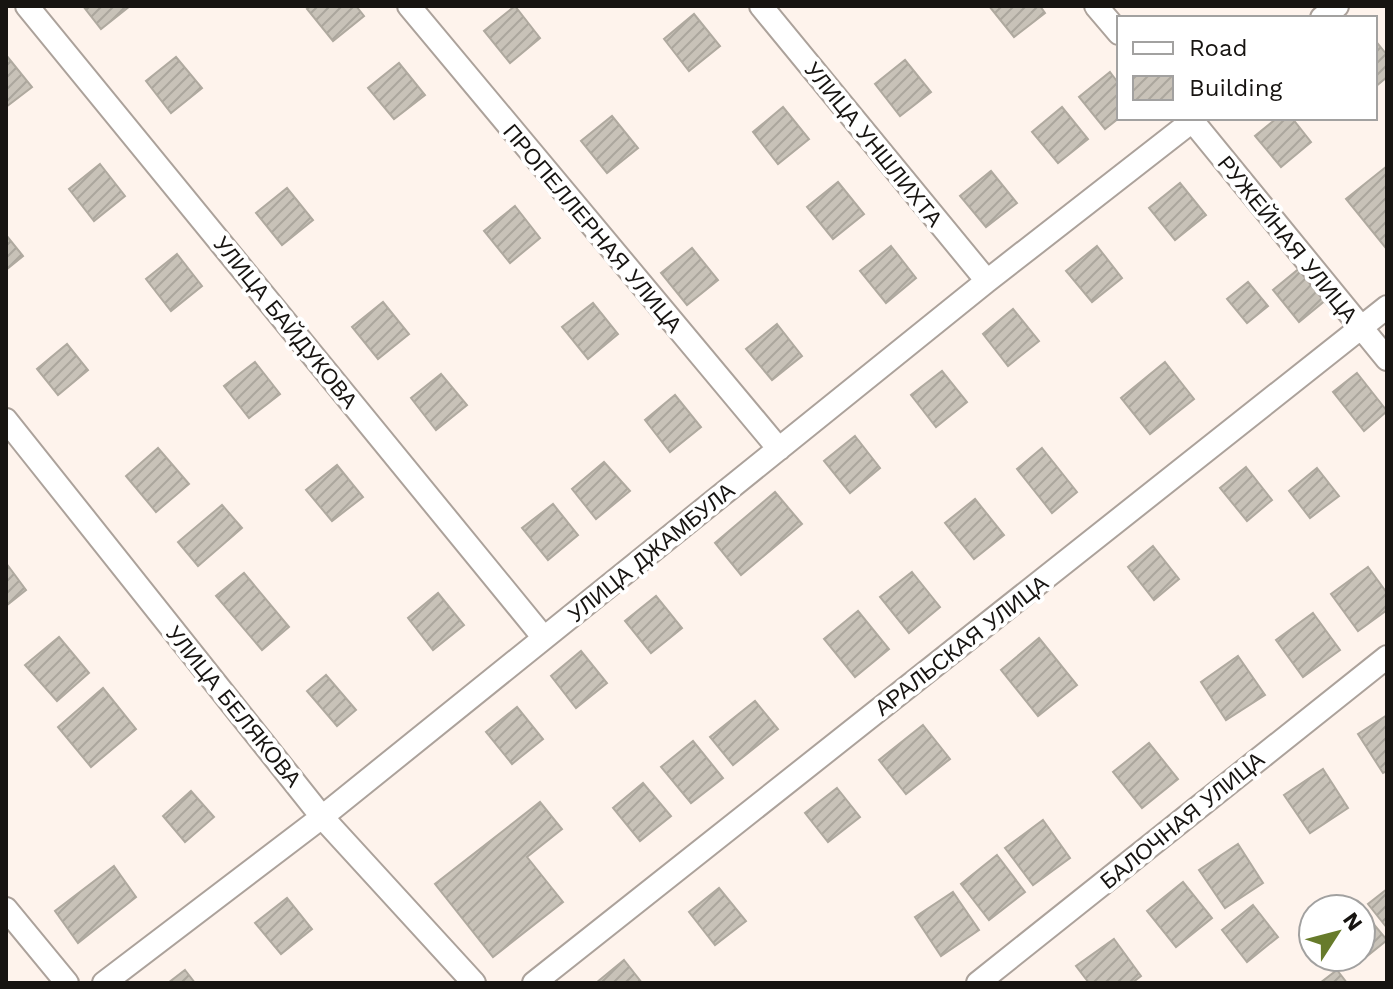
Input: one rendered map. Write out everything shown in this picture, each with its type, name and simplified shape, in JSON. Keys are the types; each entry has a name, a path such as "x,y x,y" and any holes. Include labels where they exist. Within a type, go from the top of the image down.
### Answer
{"street":[{"name":"УЛИЦА БАЙДУКОВА","path":"27,6 544,638"},
{"name":"ПРОПЕЛЛЕРНАЯ УЛИЦА","path":"409,6 779,449"},
{"name":"УЛИЦА УНШЛИХТА","path":"761,6 987,281"},
{"path":"1096,6 1117,31"},
{"name":"УЛИЦА ДЖАМБУЛА","path":"104,983 322,817 1192,120"},
{"name":"РУЖЕЙНАЯ УЛИЦА","path":"1194,120 1387,359"},
{"name":"АРАЛЬСКАЯ УЛИЦА","path":"534,983 1387,307"},
{"name":"УЛИЦА БЕЛЯКОВА","path":"6,420 322,817 474,983"},
{"name":"БАЛОЧНАЯ УЛИЦА","path":"978,983 1387,657"},
{"path":"6,909 67,983"}],"building":[{"path":"83,6 130,6 101,29"},
{"path":"311,6 356,6 364,16 333,41 307,9"},
{"path":"515,6 540,38 510,63 484,31"},
{"path":"989,6 1040,6 1045,13 1014,37"},
{"path":"694,14 720,46 689,71 664,39"},
{"path":"1377,42 1387,55 1387,77 1377,85"},
{"path":"6,55 32,87 6,107"},
{"path":"176,57 202,88 171,113 146,81"},
{"path":"905,60 931,92 900,116 875,84"},
{"path":"399,63 425,95 394,119 368,88"},
{"path":"1110,72 1117,81 1117,120 1105,129 1079,97"},
{"path":"783,107 809,139 778,164 753,132"},
{"path":"1062,107 1088,139 1058,163 1032,132"},
{"path":"612,116 638,148 607,173 581,141"},
{"path":"1275,120 1294,120 1311,142 1281,167 1255,136"},
{"path":"100,164 125,196 94,221 69,189"},
{"path":"1387,166 1387,245 1385,247 1346,199"},
{"path":"991,171 1017,203 986,227 960,196"},
{"path":"838,182 864,214 833,239 807,207"},
{"path":"1180,183 1206,215 1175,240 1149,208"},
{"path":"287,188 313,220 282,245 256,213"},
{"path":"515,206 540,238 510,263 484,231"},
{"path":"6,235 23,256 6,270"},
{"path":"891,246 916,278 886,303 860,271"},
{"path":"1097,246 1122,278 1092,302 1066,271"},
{"path":"692,248 718,280 687,305 661,273"},
{"path":"177,254 202,286 171,311 146,279"},
{"path":"1301,267 1327,299 1299,322 1273,290"},
{"path":"1248,282 1268,306 1247,323 1227,299"},
{"path":"383,302 409,334 378,359 352,327"},
{"path":"593,303 618,334 588,359 562,327"},
{"path":"1013,309 1039,341 1008,366 983,334"},
{"path":"777,324 802,356 772,380 746,349"},
{"path":"67,344 88,370 58,395 37,369"},
{"path":"255,362 280,394 249,418 224,386"},
{"path":"1165,362 1194,399 1150,434 1121,398"},
{"path":"942,371 967,402 936,427 911,395"},
{"path":"1357,373 1387,411 1364,431 1333,392"},
{"path":"441,374 467,405 436,430 411,398"},
{"path":"675,395 701,427 670,452 645,420"},
{"path":"855,436 880,468 850,493 824,461"},
{"path":"158,448 189,484 156,512 126,476"},
{"path":"1042,448 1077,492 1052,513 1017,469"},
{"path":"604,462 630,491 596,519 572,489"},
{"path":"337,465 363,497 332,521 306,490"},
{"path":"1246,467 1272,500 1247,521 1220,488"},
{"path":"1317,468 1339,496 1310,518 1289,491"},
{"path":"775,492 802,524 741,575 715,543"},
{"path":"975,499 1004,535 974,559 945,523"},
{"path":"553,504 578,535 548,560 522,528"},
{"path":"222,505 242,528 198,566 178,542"},
{"path":"1153,546 1179,579 1154,600 1128,567"},
{"path":"6,563 26,590 6,606"},
{"path":"1368,567 1387,593 1387,610 1358,631 1331,594"},
{"path":"912,572 940,607 909,633 880,597"},
{"path":"244,573 289,627 262,650 216,596"},
{"path":"438,593 464,625 433,650 408,618"},
{"path":"656,596 682,628 651,653 625,621"},
{"path":"858,611 889,649 855,677 824,639"},
{"path":"1313,613 1340,650 1303,677 1276,640"},
{"path":"59,637 89,673 57,701 25,665"},
{"path":"1039,638 1077,685 1038,716 1001,670"},
{"path":"581,651 607,683 576,708 551,676"},
{"path":"1238,656 1265,695 1226,720 1201,682"},
{"path":"326,675 356,710 337,726 307,691"},
{"path":"103,688 136,729 91,767 58,727"},
{"path":"755,701 778,729 733,765 710,737"},
{"path":"517,707 543,739 512,764 486,732"},
{"path":"1387,715 1387,771 1383,773 1358,734"},
{"path":"923,725 950,759 906,794 879,760"},
{"path":"693,741 723,778 691,803 661,767"},
{"path":"1149,743 1178,779 1142,808 1113,772"},
{"path":"1323,769 1348,808 1310,833 1284,795"},
{"path":"643,783 671,816 640,841 613,808"},
{"path":"837,788 860,817 828,842 805,813"},
{"path":"191,791 214,817 185,842 163,816"},
{"path":"540,802 562,829 527,857 563,902 493,957 435,884"},
{"path":"1043,820 1070,858 1033,885 1005,848"},
{"path":"1238,844 1263,883 1225,908 1199,870"},
{"path":"997,855 1025,892 989,920 961,884"},
{"path":"114,866 136,897 78,943 55,911"},
{"path":"1183,882 1212,918 1176,947 1147,911"},
{"path":"719,888 746,921 715,945 689,912"},
{"path":"1387,889 1387,928 1377,915 1377,897"},
{"path":"953,892 979,930 941,956 915,917"},
{"path":"287,898 312,929 281,954 255,923"},
{"path":"1253,905 1278,937 1247,962 1222,930"},
{"path":"1377,928 1387,940 1377,948"},
{"path":"1114,939 1141,976 1132,983 1089,983 1076,966"},
{"path":"624,960 642,983 596,983"},
{"path":"185,970 195,983 168,983"},
{"path":"1333,973 1339,973 1347,983 1320,983"}]}
